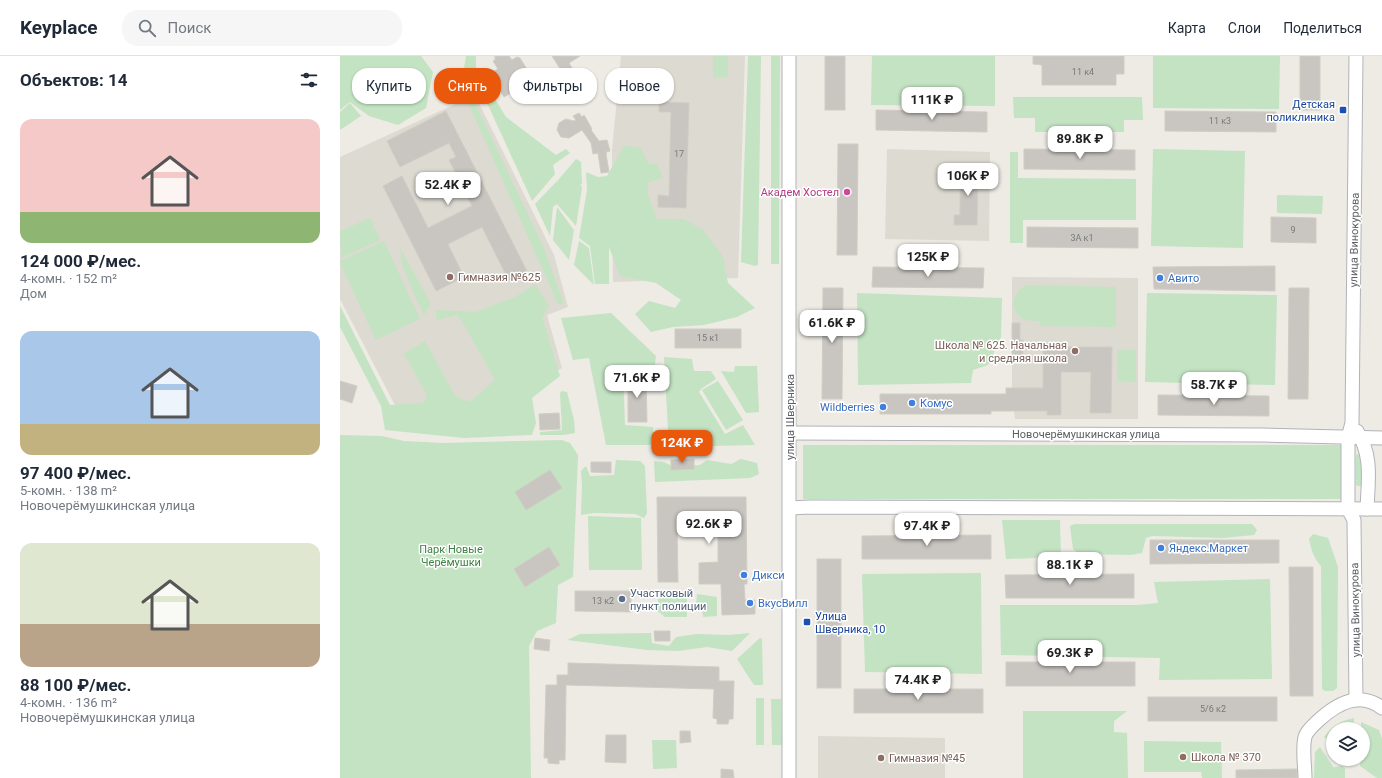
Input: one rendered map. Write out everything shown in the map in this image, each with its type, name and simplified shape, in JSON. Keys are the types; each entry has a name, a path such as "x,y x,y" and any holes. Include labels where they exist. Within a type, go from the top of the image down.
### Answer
{"street":[{"name":"улица Шверника","path":"789,56 789,778"},
{"name":"улица Винокурова","path":"1356,56 1352,423 1348,438 1356,700"},
{"path":"1352,423 1361,438 1368,459 1367,509"},
{"name":"Новочерёмушкинская улица","path":"790,433 1277,435 1382,438"},
{"path":"790,508 1351,515 1367,509 1382,509"},
{"path":"1305,778 1304,743 1305,736 1312,725 1341,703 1356,700 1366,701 1377,704 1382,708"}],"shaded area":[{"path":"621,56 745,56 738,278 613,282 612,150 616,104 674,104 674,68 620,68"},
{"name":"Гимназия №625","path":"455,104 479,104 554,255 568,307 547,315 562,368 511,400 400,415 340,299 340,157"},
{"path":"887,149 990,152 989,241 885,239"},
{"name":"Школа № 625. Начальная и средняя школа","path":"1012,277 1138,278 1138,419 1015,419 1014,411 1006,411 1006,388 1012,388"},
{"name":"Гимназия №45","path":"818,736 945,738 945,778 818,778"}],"green space":[{"path":"340,56 421,56 433,72 426,108 398,125 369,116 353,104 426,104 426,68 352,68 352,103 350,102 340,110"},
{"path":"466,56 476,56 476,68 464,68"},
{"path":"713,56 728,56 728,77 713,78"},
{"path":"748,56 761,56 758,265 755,266 741,262"},
{"path":"771,56 780,56 779,264 771,264"},
{"path":"872,56 995,56 995,106 871,105"},
{"path":"1153,56 1280,56 1279,109 1153,108"},
{"path":"1013,97 1142,97 1143,120 1124,120 1124,132 1035,132 1035,118 1014,118"},
{"path":"350,103 361,116 340,130 340,112"},
{"path":"475,104 544,248 564,304 558,304 469,105"},
{"path":"487,104 498,104 506,117 556,155 566,149 570,153 553,165 555,174 532,201"},
{"path":"624,146 640,147 649,164 657,164 663,178 648,182 648,196 657,219 684,219 703,230 723,257 728,283 755,308 737,317 704,325 673,327 651,332 635,314 649,301 675,308 681,300 656,283 620,276 609,247 609,284 595,284 590,246 579,238 587,190 586,172 598,177 607,176"},
{"path":"1153,149 1245,151 1243,248 1151,246"},
{"path":"1010,152 1018,152 1018,178 1136,179 1136,220 1023,220 1023,243 1010,243"},
{"path":"576,159 581,162 582,185 580,184 582,188 576,226 557,204 553,207 550,236 535,204"},
{"path":"1277,195 1323,196 1322,214 1277,213"},
{"path":"557,207 574,230 569,260 553,240"},
{"path":"370,218 380,240 341,258 340,231"},
{"path":"384,241 420,319 376,340 340,261"},
{"path":"579,241 589,248 594,285 574,265"},
{"path":"400,248 431,304 424,315 402,265"},
{"path":"535,284 549,306 542,317 560,376 532,398 536,423 532,435 464,438 385,430 381,406 340,327 340,306 390,405 423,403 427,395 404,354 425,341 455,396 470,402 495,380 457,315 436,320 436,310 476,312 514,298"},
{"path":"1027,285 1116,287 1116,327 1040,326 1040,321 1029,321 1023,319 1017,314 1014,308 1014,300 1019,290"},
{"path":"857,293 1002,298 1001,337 988,365 973,370 971,383 858,385"},
{"path":"1147,293 1277,295 1275,385 1145,382"},
{"path":"611,313 656,356 654,372 623,372 625,425 653,427 653,445 606,445 589,358 573,360 561,318"},
{"path":"1117,350 1136,350 1136,382 1117,381"},
{"path":"664,357 692,359 694,371 711,371 716,379 699,392 725,434 743,425 755,445 669,447"},
{"path":"735,366 757,366 759,412 746,413 721,371 734,372"},
{"path":"718,381 743,420 726,430 702,390"},
{"path":"562,391 567,392 574,420 575,433 563,435 540,435 540,432 562,430 560,393"},
{"name":"Парк Новые Черёмушки","path":"340,435 382,436 404,441 443,443 562,440 570,443 578,455 573,577 558,585 556,623 537,631 529,646 531,778 340,778"},
{"path":"803,445 1341,445 1341,499 803,499"},
{"path":"1356,455 1362,455 1361,486 1357,486 1356,484"},
{"path":"741,459 757,463 759,474 750,478 655,482 654,461 664,462 674,467 700,465 707,460 731,464"},
{"path":"616,460 640,461 645,466 647,513 644,518 635,514 594,513 581,515 581,471 586,466 590,476 614,475"},
{"path":"588,516 641,518 642,570 589,570"},
{"path":"1002,520 1060,520 1061,557 1006,559"},
{"path":"1075,524 1252,524 1257,530 1254,535 1223,538 1152,536 1146,538 1142,553 1131,555 1079,554 1073,549 1070,526"},
{"path":"1313,534 1328,538 1338,567 1337,688 1333,691 1325,691 1322,689 1321,566 1315,557 1309,539"},
{"path":"981,573 982,674 865,672 862,574"},
{"path":"1270,579 1272,679 1159,680 1160,658 1001,655 1000,605 1137,605 1158,603 1154,582"},
{"path":"658,593 687,594 687,617 665,617 658,611"},
{"path":"697,594 717,597 717,616 703,617 702,608 696,606"},
{"path":"651,633 652,643 669,646 676,637 697,634 729,635 750,633 732,651 707,647 678,651 647,650 567,640 580,634"},
{"path":"760,638 762,639 763,685 754,685 737,659"},
{"path":"756,698 764,698 764,745 756,745"},
{"path":"771,699 781,699 782,745 772,745"},
{"path":"1023,711 1127,711 1114,721 1114,732 1127,733 1128,778 1023,778"},
{"path":"1354,718 1354,722 1342,722"},
{"path":"1370,726 1379,730 1382,739 1382,778 1377,778 1360,766 1370,766"},
{"path":"652,740 676,740 677,768 653,769"},
{"name":"Школа № 370","path":"1144,741 1221,742 1222,778 1202,778 1201,772 1144,772"},
{"path":"1320,747 1326,756 1326,766 1333,766 1334,768 1342,766 1345,768 1345,778 1314,778 1315,752"}],"building":[{"path":"495,56 509,56 512,60 517,57 520,58 526,68 509,68 509,94 504,97 501,92 501,68 497,68 493,61 495,60"},
{"path":"552,56 580,56 569,63 572,68 560,68"},
{"path":"825,56 845,56 845,110 825,110"},
{"path":"1033,56 1124,56 1124,74 1116,74 1116,85 1042,85 1042,65 1033,64"},
{"path":"1300,56 1320,56 1320,110 1300,110"},
{"path":"689,103 686,208 658,207 658,195 669,196 671,112 659,112 659,104"},
{"path":"876,110 987,112 987,132 876,130"},
{"path":"446,111 527,271 509,281 482,227 448,244 464,277 436,291 383,186 402,176 428,228 472,206 449,160 456,157 449,143 400,167 387,141"},
{"path":"1165,111 1276,112 1276,132 1165,131"},
{"path":"579,113 582,117 584,115 592,129 591,130 599,141 607,140 610,151 606,152 609,172 601,173 598,153 593,154 591,143 582,130 569,138 561,137 557,130 559,123 566,119 576,120 573,116"},
{"path":"838,144 858,144 857,255 837,255"},
{"path":"1024,149 1135,150 1135,170 1024,169"},
{"path":"955,169 978,169 977,225 954,225 954,215 960,215 960,180 955,180"},
{"path":"1271,217 1316,218 1316,243 1271,242"},
{"path":"1027,227 1138,228 1138,248 1027,247"},
{"path":"1275,266 1275,291 1154,289 1153,267"},
{"path":"873,267 984,268 983,288 872,287"},
{"path":"823,288 843,288 842,399 822,399"},
{"path":"1289,288 1309,288 1308,399 1288,399"},
{"path":"1012,323 1020,323 1020,340 1023,340 1023,359 1012,359"},
{"path":"675,329 741,329 741,348 675,348"},
{"path":"1043,347 1112,347 1111,413 1090,413 1091,372 1061,372 1061,415 1047,415 1047,411 991,411 991,414 880,414 880,394 1006,394 1006,388 1043,388"},
{"path":"628,375 646,375 647,422 628,422"},
{"path":"340,381 357,386 352,403 340,399"},
{"path":"1158,395 1269,396 1269,416 1158,415"},
{"path":"559,413 560,429 540,430 539,414"},
{"path":"694,459 694,469 671,470 671,460"},
{"path":"591,462 611,462 611,473 591,472"},
{"path":"550,470 562,488 526,510 515,492"},
{"path":"657,497 746,497 747,584 744,584 745,600 755,600 755,614 722,615 721,584 699,584 699,563 718,562 718,525 677,525 678,582 658,582"},
{"path":"991,535 991,559 862,559 862,536"},
{"path":"1150,540 1279,540 1279,563 1150,564"},
{"path":"549,547 560,565 525,587 514,569"},
{"path":"817,559 841,559 841,688 817,688"},
{"path":"1289,567 1313,567 1313,696 1290,696"},
{"path":"1134,574 1134,598 1006,598 1005,575"},
{"path":"575,591 631,591 631,612 575,611"},
{"path":"654,631 670,631 670,641 655,641"},
{"path":"535,638 550,640 549,651 534,649"},
{"path":"1006,662 1135,662 1135,686 1006,686"},
{"path":"568,663 719,667 719,681 734,681 733,719 729,719 728,724 717,724 717,719 713,718 714,689 566,685 565,760 559,760 559,764 548,763 548,758 544,758 546,685 557,685 557,675 568,675"},
{"path":"854,689 983,689 983,713 854,713"},
{"path":"1148,697 1277,697 1277,721 1148,721"},
{"path":"680,731 690,731 691,742 680,743"},
{"path":"606,735 626,735 626,763 605,762"},
{"path":"721,769 733,770 734,778 721,778"},
{"path":"1297,769 1297,778 1236,778 1236,770"}],"place":[{"name":"Детская поликлиника","path":"1343,110"},
{"name":"Академ Хостел","path":"847,192"},
{"name":"Гимназия №625","path":"450,277"},
{"name":"Авито","path":"1160,278"},
{"name":"Школа № 625. Начальная и средняя школа","path":"1075,351"},
{"name":"Комус","path":"912,403"},
{"name":"Wildberries","path":"883,407"},
{"name":"Яндекс.Маркет","path":"1161,548"},
{"name":"Дикси","path":"744,575"},
{"name":"Участковый пункт полиции","path":"622,599"},
{"name":"ВкусВилл","path":"750,603"},
{"name":"Улица Шверника, 10","path":"807,622"},
{"name":"Школа № 370","path":"1183,757"},
{"name":"Гимназия №45","path":"881,758"}]}
